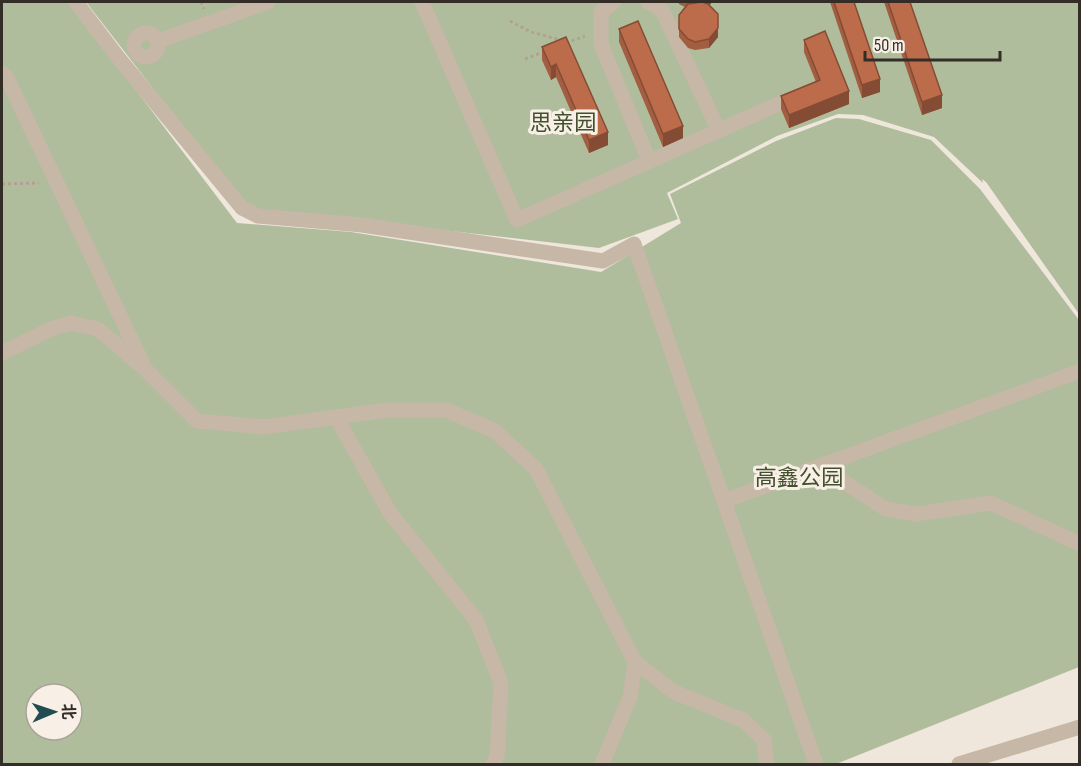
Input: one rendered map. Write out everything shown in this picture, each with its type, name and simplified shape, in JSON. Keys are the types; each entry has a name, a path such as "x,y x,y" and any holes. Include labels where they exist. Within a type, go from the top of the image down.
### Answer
{"street":[{"path":"76,2 117,56 242,208 258,216 362,225 603,261 634,244 816,765"},
{"path":"117,56 135,49 142,56 153,55 158,41 268,2"},
{"path":"422,2 517,220 814,89"},
{"path":"614,2 602,12 601,44 649,161"},
{"path":"648,2 662,10 719,131"},
{"path":"2,73 6,76 145,369"},
{"path":"2,353 54,328 71,323 98,329 145,369 197,421 264,427 387,410 446,410 495,431 536,469 635,662 674,692 743,720 764,740 767,765"},
{"path":"724,501 1080,371"},
{"path":"336,417 390,513 476,620 501,683 497,756 493,765"},
{"path":"819,466 886,509 915,514 991,503 1080,544"},
{"path":"602,765 630,697 635,662"},
{"path":"958,765 1080,727"}],"path":[{"path":"510,21 531,32 568,42"},
{"path":"558,46 601,29"},
{"path":"525,59 547,51"},
{"path":"2,184 57,182"}],"green space":[{"name":"高鑫公园","path":"2,2 69,2 237,223 351,232 601,272 681,223 670,194 776,141 836,118 859,119 931,140 980,189 1079,320 1079,667 836,764 2,764"},
{"name":"思亲园","path":"86,2 1079,2 1079,314 986,182 982,179 983,183 934,137 863,115 838,114 777,136 667,193 678,219 599,248 257,209 238,198"}],"building":[{"path":"702,2 708,4 718,14 718,28 709,39 695,42 688,39 679,29 679,15 688,4"},
{"path":"834,2 854,2 880,79 862,85"},
{"path":"888,2 910,2 942,95 922,102"},
{"path":"638,21 683,126 663,134 619,29"},
{"path":"825,31 849,91 789,115 781,96 820,80 804,40"},
{"path":"566,37 608,132 589,140 556,64 551,67 542,47"}]}
